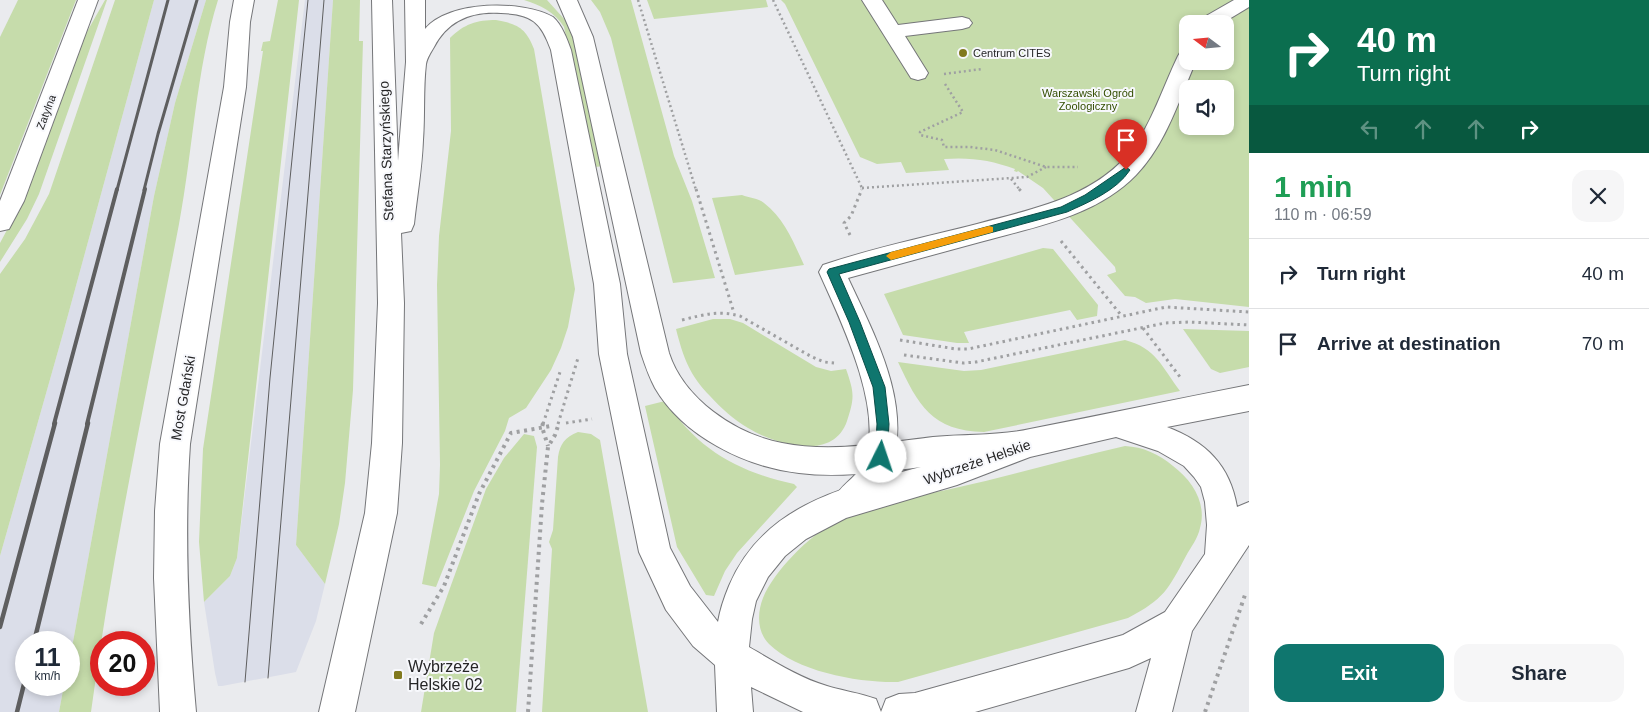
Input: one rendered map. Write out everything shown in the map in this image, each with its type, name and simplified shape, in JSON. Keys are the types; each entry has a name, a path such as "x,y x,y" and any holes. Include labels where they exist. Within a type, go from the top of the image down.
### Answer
{"main road":[{"name":"Zatylna","path":"0,222 12,202 88,0"},
{"path":"235,87 240,22 244,0"},
{"path":"235,87 259,0"},
{"name":"Stefana Starzyńskiego","path":"382,0 391,302"},
{"path":"337,712 366,592 381,513 387,443 391,302 412,142 416,62 414,0"},
{"path":"566,0 576,18 583,37 655,353 666,381 688,408 714,427 745,445 782,457 817,460 881,457 1032,443"},
{"path":"872,0 918,73"},
{"path":"1222,15 1248,0"},
{"path":"416,62 434,30 444,21 461,12 478,7 508,8 537,15 548,24 556,35 561,50 607,284 613,354 655,552 678,598 705,634 731,656 763,675 824,703 863,712"},
{"path":"892,32 962,23"},
{"path":"848,501 870,482 881,457 883,424 879,387 832,272 1052,213 1088,198 1115,181 1136,160 1153,136 1182,70"},
{"name":"Most Gdański","path":"178,712 169,546 170,490 174,444 235,87"},
{"name":"Wybrzeże Helskie","path":"734,712 731,656 733,622 742,592 757,566 774,544 821,512 848,501 948,474 1032,443 1249,398"},
{"path":"1117,425 1160,436 1197,457 1210,475 1220,494 1223,520 1221,556"},
{"path":"1154,712 1177,624 1249,517"},
{"path":"899,712 915,711 1129,651 1177,624"}],"path":[{"path":"638,0 734,313"},
{"path":"773,0 862,188 852,216 844,223 862,264"},
{"path":"939,75 982,69"},
{"path":"943,82 962,112 920,132 920,135 942,140 944,147 970,147 994,150 1046,167 1080,167"},
{"path":"862,188 1027,177 1046,167"},
{"path":"1010,178 1052,213 1121,315"},
{"path":"897,340 956,349 968,349 1121,315 1166,307 1249,312"},
{"path":"674,321 711,312 734,313 750,320 819,361 830,364 842,362"},
{"path":"902,355 963,363 976,362 1165,323 1189,322 1249,325"},
{"path":"1143,328 1183,382"},
{"path":"548,447 555,435 580,350"},
{"path":"528,712 542,504 548,447 542,427 560,372"},
{"path":"566,424 601,417"},
{"path":"421,624 444,586 479,494 510,433 551,426"},
{"path":"1205,712 1240,606 1249,587"}],"shaded area":[{"path":"154,0 206,0 175,103 154,196 75,631 15,631 15,696 62,696 59,712 0,712 0,556"},
{"path":"305,0 333,0 296,545 325,584 316,621 296,672 218,686 204,602 230,576 237,558"}],"green space":[{"path":"18,0 76,0 0,195 0,37"},
{"path":"105,0 107,0 39,194 27,219 0,262 0,243 22,202 84,37"},
{"path":"115,0 154,0 0,556 0,274 25,239 49,194"},
{"path":"206,0 218,0 205,54 184,196 120,528 103,631 90,631 90,696 93,696 91,712 59,712 62,696 80,696 80,631 75,631 154,196 175,103"},
{"path":"278,0 299,0 237,558 230,576 204,602 199,542 203,449 263,51 261,51 263,42 270,41"},
{"path":"333,0 360,0 359,41 363,41 353,390 345,483 339,524 325,584 296,545"},
{"path":"524,0 547,0 566,21 573,34 604,166 595,167 564,27 547,10"},
{"path":"591,0 631,0 674,156 692,201 715,278 673,283 611,38 600,12"},
{"path":"647,0 766,0 768,7 654,19"},
{"name":"Warszawski Ogród Zoologiczny","path":"781,0 1249,0 1249,307 1175,299 1146,303 1135,297 1125,296 1107,275 1116,272 1115,267 1043,188 1018,171 1014,171 1015,169 997,163 954,158 944,159 949,170 906,173 901,162 877,164 860,157 785,4"},
{"path":"496,20 516,25 520,28 528,36 534,49 575,289 568,327 551,370 526,408 509,418 505,431 474,491 436,587 422,584 439,494 437,285 439,236 451,131 450,38 460,29 471,24"},
{"path":"742,195 762,201 771,209 788,231 804,265 735,275 712,198"},
{"path":"1043,248 1053,249 1098,305 1097,316 1077,320 1070,310 964,332 969,343 957,343 903,335 884,294"},
{"path":"713,319 730,319 743,323 816,367 831,371 846,369 853,395 847,421 840,434 830,442 817,446 788,444 773,440 748,428 723,409 703,389 692,373 681,348 676,329"},
{"path":"1183,329 1249,331 1249,367 1220,373 1211,369"},
{"path":"1125,340 1151,353 1163,366 1180,391 984,432 951,427 929,413 920,403 898,362 964,371 981,370"},
{"path":"665,401 691,433 720,456 754,472 794,484 797,487 737,553 725,571 714,596 706,595 677,547 645,406"},
{"path":"578,432 591,434 600,440 648,712 542,712 552,549 549,542 553,530 558,457 564,442"},
{"path":"524,434 534,436 537,447 516,712 421,712 434,633 486,489 504,458"},
{"path":"1125,446 1150,452 1168,462 1192,486 1197,494 1202,510 1198,535 1169,586 1150,605 1128,618 898,682 848,678 812,669 781,654 769,644 762,634 759,622 761,604 775,577 793,555 814,536 835,522 863,510 894,501"}],"tram line":[{"path":"245,682 270,378 308,0"},
{"path":"268,678 324,0"}],"railway":[{"path":"117,190 168,0"},
{"path":"144,190 158,134 197,0"},
{"path":"54,424 117,189"},
{"path":"87,424 145,189"},
{"path":"0,627 55,423"},
{"path":"37,631 88,423"},
{"path":"17,712 21,696"}],"slow traffic":[{"path":"891,256 989,230"}],"place":[{"name":"Centrum CITES","path":"963,53"},
{"name":"Wybrzeże Helskie 02","path":"398,675"}],"route":[{"path":"881,457 883,424 879,387 832,272 1063,210 1088,198 1115,181 1126,170"}]}
